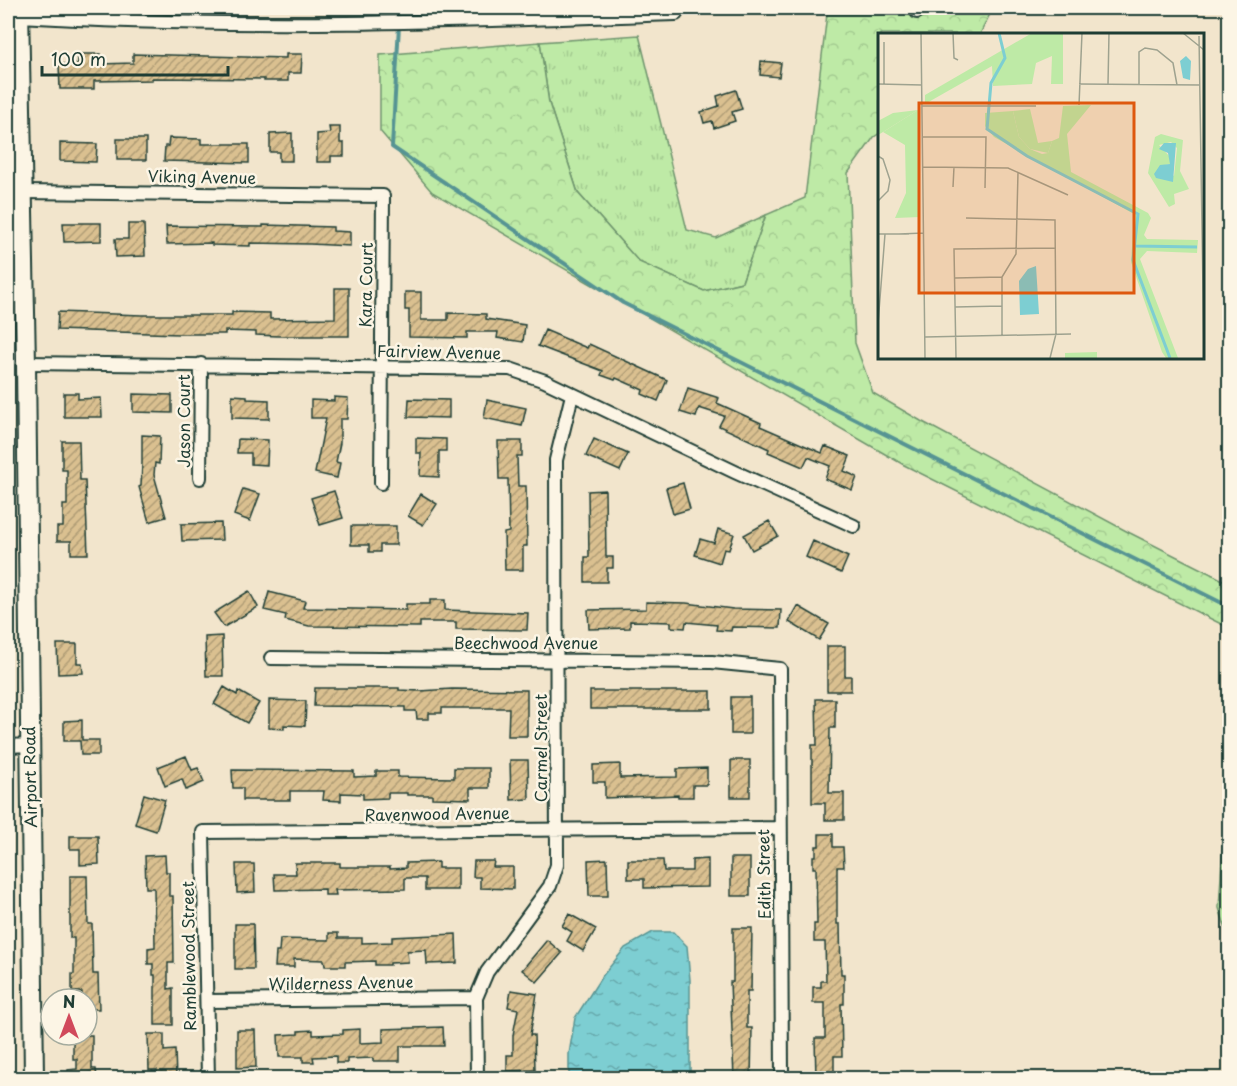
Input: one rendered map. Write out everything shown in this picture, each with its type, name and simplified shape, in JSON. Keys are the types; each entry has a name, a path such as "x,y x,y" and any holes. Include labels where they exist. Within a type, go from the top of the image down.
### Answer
{"main road":[{"name":"Airport Road","path":"19,12 26,363 34,1078"}],"street":[{"path":"19,12 103,21 388,22 676,14"},
{"name":"Viking Avenue","path":"21,192 384,196"},
{"name":"Kara Court","path":"381,483 384,196"},
{"name":"Fairview Avenue","path":"26,363 510,369 545,381 854,526"},
{"name":"Jason Court","path":"200,478 201,364"},
{"name":"Carmel Street","path":"477,1078 476,998 486,972 550,886 557,865 556,460 572,394"},
{"name":"Beechwood Avenue","path":"271,658 712,662 780,669"},
{"name":"Edith Street","path":"780,669 783,1078"},
{"path":"8,746 30,745"},
{"name":"Ravenwood Avenue","path":"203,832 780,828"},
{"name":"Ramblewood Street","path":"203,832 208,1078"},
{"name":"Wilderness Avenue","path":"207,1001 476,998"}],"green space":[{"path":"991,12 980,33 878,33 878,134 848,173 855,343 873,393 1130,533 1229,583 1229,628 904,465 432,192 380,131 380,55 540,42 549,103 578,193 639,262 704,291 742,282 766,215 805,198 827,14"},
{"path":"639,35 687,230 716,238 766,215 742,282 704,291 639,262 578,193 549,103 540,42"},
{"path":"1229,748 1229,938 1219,908"}],"water":[{"path":"653,932 673,932 687,946 690,980 690,1078 569,1078 569,1054 575,1018 600,979 625,948"}],"building":[{"path":"78,54 101,54 101,64 133,63 133,54 286,58 286,54 302,54 301,73 288,73 288,81 152,78 152,80 94,81 94,89 60,89 59,64 78,64"},
{"path":"761,61 781,63 779,77 760,75"},
{"path":"736,90 742,109 732,112 735,121 714,128 712,121 704,123 701,112 719,106 717,96"},
{"path":"329,127 340,127 340,143 344,143 344,156 331,156 331,162 317,162 317,134 330,133"},
{"path":"292,133 292,161 279,161 279,152 270,152 270,134"},
{"path":"169,138 201,139 201,144 249,144 249,163 164,161 165,146 168,146"},
{"path":"117,139 146,139 146,160 117,160"},
{"path":"60,143 97,144 96,162 60,161"},
{"path":"63,223 101,223 101,241 64,242"},
{"path":"128,224 144,224 145,256 116,257 115,239 128,239"},
{"path":"263,225 333,227 333,231 350,232 350,246 250,243 250,246 212,245 212,243 167,244 166,226 263,227"},
{"path":"335,288 349,288 349,336 278,336 256,335 256,332 225,331 225,334 179,334 57,330 58,312 232,315 232,312 270,313 270,319 335,318"},
{"path":"405,292 421,292 421,320 448,320 448,313 486,314 486,319 525,325 523,342 497,338 498,332 467,332 467,338 409,337 409,310 405,310"},
{"path":"545,330 587,348 589,344 667,380 658,401 642,394 643,390 616,378 615,380 601,375 603,371 538,346"},
{"path":"688,388 719,398 717,403 761,423 760,426 822,453 825,446 850,456 844,471 857,477 852,490 825,479 830,466 808,457 803,467 768,452 769,449 719,426 724,416 699,408 696,417 680,412"},
{"path":"64,393 78,393 78,399 101,398 102,417 64,417"},
{"path":"133,394 172,395 172,413 133,412"},
{"path":"232,395 247,396 247,399 269,400 269,419 232,418"},
{"path":"334,397 348,398 347,419 340,419 340,443 336,462 340,463 337,478 315,473 326,418 311,418 311,400 334,401"},
{"path":"409,399 449,400 449,418 408,417"},
{"path":"487,400 526,408 522,426 484,418"},
{"path":"142,435 160,436 159,464 155,463 154,475 166,517 149,522 139,487 141,486"},
{"path":"416,438 446,439 446,451 439,451 439,477 420,476 421,453 416,453"},
{"path":"238,439 268,440 267,465 251,464 251,453 237,453"},
{"path":"594,439 628,454 620,471 586,456"},
{"path":"62,441 79,441 80,480 85,480 88,554 71,554 71,541 57,541 57,527 63,527 63,505 67,505 67,470 62,470"},
{"path":"498,441 522,441 522,456 517,456 518,486 526,486 527,546 523,546 523,570 505,570 504,533 509,532 508,479 499,479"},
{"path":"683,483 690,509 673,514 666,488"},
{"path":"243,489 260,494 250,521 234,515"},
{"path":"605,490 606,557 613,557 613,568 607,568 607,582 585,582 585,557 589,557 588,491"},
{"path":"334,491 343,518 320,525 311,498"},
{"path":"421,494 437,504 423,525 408,516"},
{"path":"769,521 778,536 752,550 744,535"},
{"path":"221,523 222,540 182,541 181,524"},
{"path":"351,526 396,526 396,545 380,545 380,552 369,552 369,545 351,545"},
{"path":"718,529 734,534 729,550 724,549 720,563 695,555 700,539 714,543"},
{"path":"813,541 848,557 841,573 806,557"},
{"path":"249,591 258,607 224,627 214,613"},
{"path":"269,592 305,601 303,608 406,610 406,604 430,604 430,600 445,600 445,610 528,613 527,630 456,629 456,622 420,622 420,627 309,626 285,620 286,615 264,610"},
{"path":"646,602 686,603 733,609 781,610 780,628 732,627 731,631 716,630 717,625 686,622 685,628 671,627 671,622 630,621 630,628 589,629 588,610 646,609"},
{"path":"798,606 829,624 819,640 789,622"},
{"path":"222,636 223,676 206,676 205,637"},
{"path":"57,644 77,644 77,663 82,663 83,673 58,674"},
{"path":"827,646 845,646 845,676 851,676 851,691 827,691"},
{"path":"224,687 237,695 238,691 259,703 247,723 214,704"},
{"path":"315,688 399,688 399,690 420,691 527,690 527,736 508,736 509,708 442,708 442,713 429,713 429,719 417,719 416,711 405,711 405,707 314,706"},
{"path":"590,691 711,691 711,709 590,709"},
{"path":"731,697 750,697 750,734 731,734"},
{"path":"816,699 835,699 835,728 830,728 829,793 844,793 844,820 825,820 825,803 812,803 812,745 817,745"},
{"path":"269,700 306,701 305,726 284,725 284,729 269,728"},
{"path":"82,720 82,740 99,740 99,755 81,755 80,741 64,741 64,721"},
{"path":"186,756 192,770 198,768 204,782 186,790 182,779 165,786 158,767"},
{"path":"510,760 528,760 529,799 511,800"},
{"path":"731,760 750,760 750,797 731,797"},
{"path":"620,764 620,778 677,777 677,769 707,768 707,785 693,785 693,797 678,797 678,795 605,798 605,782 593,782 593,765"},
{"path":"454,768 489,768 489,788 470,788 470,799 388,793 388,798 363,799 363,794 341,793 341,801 323,800 324,791 290,791 290,800 243,800 243,788 233,788 232,770 354,771 354,777 376,776 376,771 398,771 398,777 454,778"},
{"path":"144,794 165,800 156,831 135,824"},
{"path":"819,834 833,834 833,847 843,847 844,867 837,867 837,924 840,924 841,974 844,974 844,1004 841,1004 842,1056 834,1056 834,1078 816,1078 815,1038 825,1038 825,1003 813,1003 813,987 821,987 821,981 826,981 825,942 814,942 814,924 817,924 816,868 813,868 813,856 816,856 816,846 819,846"},
{"path":"70,836 98,836 99,864 80,865 80,849 70,849"},
{"path":"165,855 166,872 169,872 169,896 173,896 174,963 168,963 168,989 173,988 173,1025 155,1025 155,975 153,975 153,964 148,964 148,948 155,947 154,888 146,888 145,856"},
{"path":"731,858 750,858 750,896 731,896"},
{"path":"607,859 608,896 589,896 588,860"},
{"path":"708,859 708,887 644,888 644,879 628,879 628,860 663,860 664,871 692,871 692,860"},
{"path":"474,861 494,861 493,867 513,867 513,889 480,888 480,877 473,877"},
{"path":"438,862 438,868 458,868 458,890 425,890 425,878 405,878 405,889 335,890 336,895 325,895 325,889 275,890 274,874 296,874 295,863 340,863 340,867 390,867 390,869 406,868 406,863"},
{"path":"236,864 254,864 255,892 237,893"},
{"path":"70,876 87,876 88,924 92,924 93,974 98,974 98,987 72,987 74,938 70,938"},
{"path":"569,914 596,929 583,951 567,941 572,932 562,926"},
{"path":"235,924 253,924 254,969 235,969"},
{"path":"733,928 752,928 751,991 747,991 747,1028 752,1028 751,1078 734,1078 730,982 733,982"},
{"path":"329,933 338,933 338,938 362,938 362,943 392,942 392,937 456,934 457,963 427,964 426,950 407,951 408,962 390,963 390,965 375,965 375,961 345,962 345,966 325,966 324,960 294,959 294,967 275,967 280,939 329,940"},
{"path":"547,940 562,953 537,982 522,970"},
{"path":"511,990 537,994 530,1035 534,1035 535,1070 507,1071 507,1055 513,1055 513,1035 518,1009 508,1007"},
{"path":"443,1027 444,1046 400,1046 400,1061 373,1061 373,1058 347,1059 347,1063 336,1063 336,1056 313,1057 314,1062 303,1062 303,1057 279,1057 278,1035 298,1034 298,1031 313,1030 313,1035 343,1034 343,1030 360,1029 360,1043 383,1042 383,1029"},
{"path":"237,1030 255,1030 256,1067 237,1068"},
{"path":"148,1034 164,1034 164,1051 175,1050 176,1078 157,1078 157,1070 149,1070"},
{"path":"73,1047 92,1047 92,1069 96,1069 97,1078 68,1078 68,1070 77,1069 77,1059 73,1059"}],"waterway":[{"path":"400,8 392,147 623,303 1230,607"}]}
